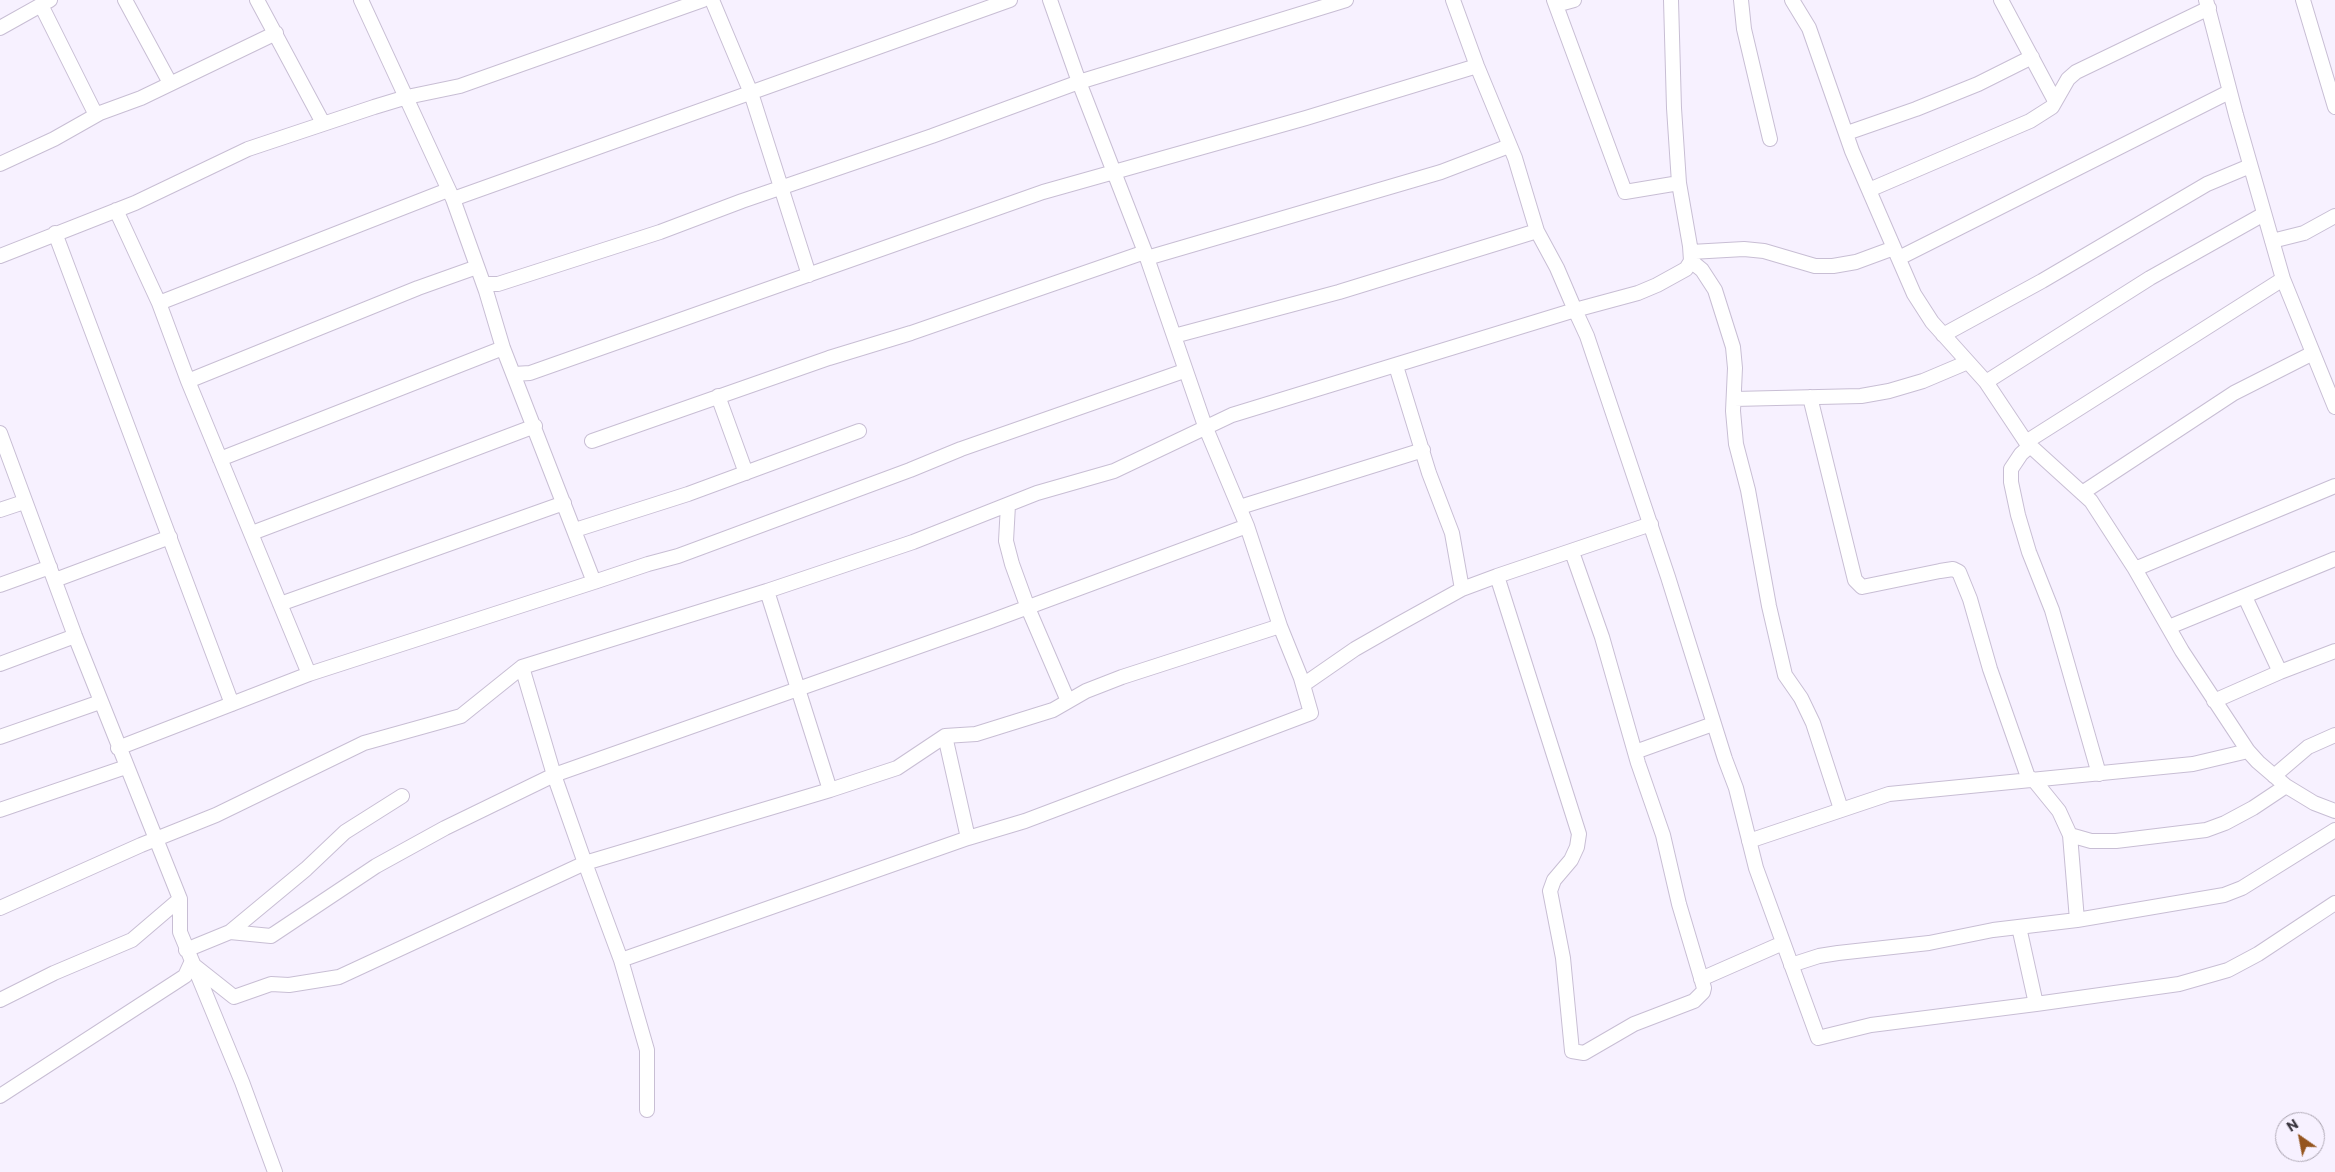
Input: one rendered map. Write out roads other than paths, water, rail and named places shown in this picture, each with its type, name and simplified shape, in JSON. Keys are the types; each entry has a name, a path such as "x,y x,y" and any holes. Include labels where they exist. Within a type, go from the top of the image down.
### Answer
{"street":[{"path":"125,0 170,84"},
{"path":"257,0 323,123"},
{"path":"361,0 450,194 484,284 503,348 535,426 594,582"},
{"path":"0,256 135,203 248,149 407,97 460,86 703,0"},
{"path":"712,0 751,93 809,275"},
{"path":"159,303 450,194 751,93 1010,0"},
{"path":"621,960 968,838 1025,821 1311,713 1247,526 1184,371 1146,255 1079,82 1050,0"},
{"path":"484,284 498,284 660,232 742,201 781,189 1079,82 1346,0"},
{"path":"1453,0 1477,66 1509,146 1516,158 1537,230 1557,268 1586,336 1651,524 1713,724 1736,788 1756,868 1818,1038 1871,1025 2179,984 2228,970 2258,954 2335,903"},
{"path":"1574,0 1555,3 1625,192 1680,184"},
{"path":"1671,0 1674,108 1680,184 1691,256 1715,290 1733,347 1736,368 1734,399 1736,444 1748,490 1781,661 1785,675 1801,698 1813,723 1842,809"},
{"path":"1741,0 1744,28 1770,139"},
{"path":"1792,0 1809,28 1868,190 1914,294 1943,335 1986,382 2028,444 2082,493 2104,518 2214,701 2248,751 2286,786 2314,802 2335,811"},
{"path":"2001,0 2055,101"},
{"path":"2303,0 2335,107"},
{"path":"0,28 39,4 96,115"},
{"path":"1868,190 2030,121 2052,107 2068,80 2076,72 2208,4 2250,166 2283,279 2335,407"},
{"path":"0,164 54,139 96,115 141,98 276,33"},
{"path":"1846,133 1916,109 1978,84 2032,57"},
{"path":"514,374 530,373 1025,198 1113,171 1306,118 1477,66"},
{"path":"1691,256 1735,249 1764,251 1815,266 1833,266 1896,253 2230,92"},
{"path":"592,441 829,358 911,333 1146,255 1442,172 1509,146"},
{"path":"1943,335 2042,281 2207,184 2250,166"},
{"path":"116,210 159,303 188,381 309,674"},
{"path":"1986,382 2150,278 2264,214"},
{"path":"2272,241 2304,233 2335,216"},
{"path":"1174,336 1340,292 1537,230"},
{"path":"55,233 232,704"},
{"path":"0,908 155,839 216,815 364,743 461,716 522,667 767,591 913,542 1037,493 1114,471 1205,426 1232,415 1396,366 1453,346 1638,293 1686,269 1691,256"},
{"path":"188,381 418,288 478,267"},
{"path":"2099,774 2052,610 2029,552 2018,515 2011,469 2028,444 2283,279"},
{"path":"220,459 503,348"},
{"path":"2082,493 2221,401 2313,353"},
{"path":"1734,399 1861,396 1923,381 1968,362"},
{"path":"1396,366 1452,533 1462,589"},
{"path":"118,748 309,674 648,564 678,556 962,449 1184,371"},
{"path":"718,396 746,473"},
{"path":"1810,397 1855,580 1862,586 1953,569 1959,572 1970,599 1990,669 2031,779 2059,811 2070,835 2078,920"},
{"path":"252,533 535,426"},
{"path":"575,530 688,494 859,431"},
{"path":"0,434 100,702 180,899 180,932 242,1082 275,1172"},
{"path":"1240,507 1423,450"},
{"path":"2135,569 2335,486"},
{"path":"0,510 24,502"},
{"path":"280,604 564,503"},
{"path":"1008,505 1006,541 1028,608 1068,701"},
{"path":"1303,685 1355,649 1462,589 1651,524"},
{"path":"230,932 271,936 376,866 445,828 554,775 1028,608 1247,526"},
{"path":"0,586 53,574 170,537"},
{"path":"1496,576 1579,834 1577,847 1571,860 1554,880 1550,891 1563,958 1572,1052 1584,1053 1634,1024 1694,1001 1703,992 1679,904 1663,835 1635,752 1602,637 1572,552"},
{"path":"2169,627 2335,559"},
{"path":"767,591 830,790"},
{"path":"2245,597 2280,672"},
{"path":"189,956 234,997 271,984 289,985 339,976 586,863 897,768 945,736 976,734 1053,710 1086,691 1122,677 1280,626"},
{"path":"0,664 75,636"},
{"path":"2214,701 2280,672 2335,651"},
{"path":"522,667 554,775 621,960 647,1050 647,1110"},
{"path":"0,737 100,702"},
{"path":"1635,752 1713,724"},
{"path":"2274,776 2308,747 2335,735"},
{"path":"945,736 968,838"},
{"path":"1749,841 1842,809 1904,792 2193,764 2248,751"},
{"path":"0,810 126,766"},
{"path":"2070,835 2091,841 2116,841 2206,830 2225,823 2271,797 2286,786"},
{"path":"0,1096 185,976 189,956 230,932 306,868 345,832 402,796"},
{"path":"1791,965 1819,956 1929,943 2019,926 2078,920 2224,896 2242,888 2335,830"},
{"path":"0,1000 54,972 132,940 180,899"},
{"path":"2019,926 2036,1004"},
{"path":"1701,979 1783,943"}]}
